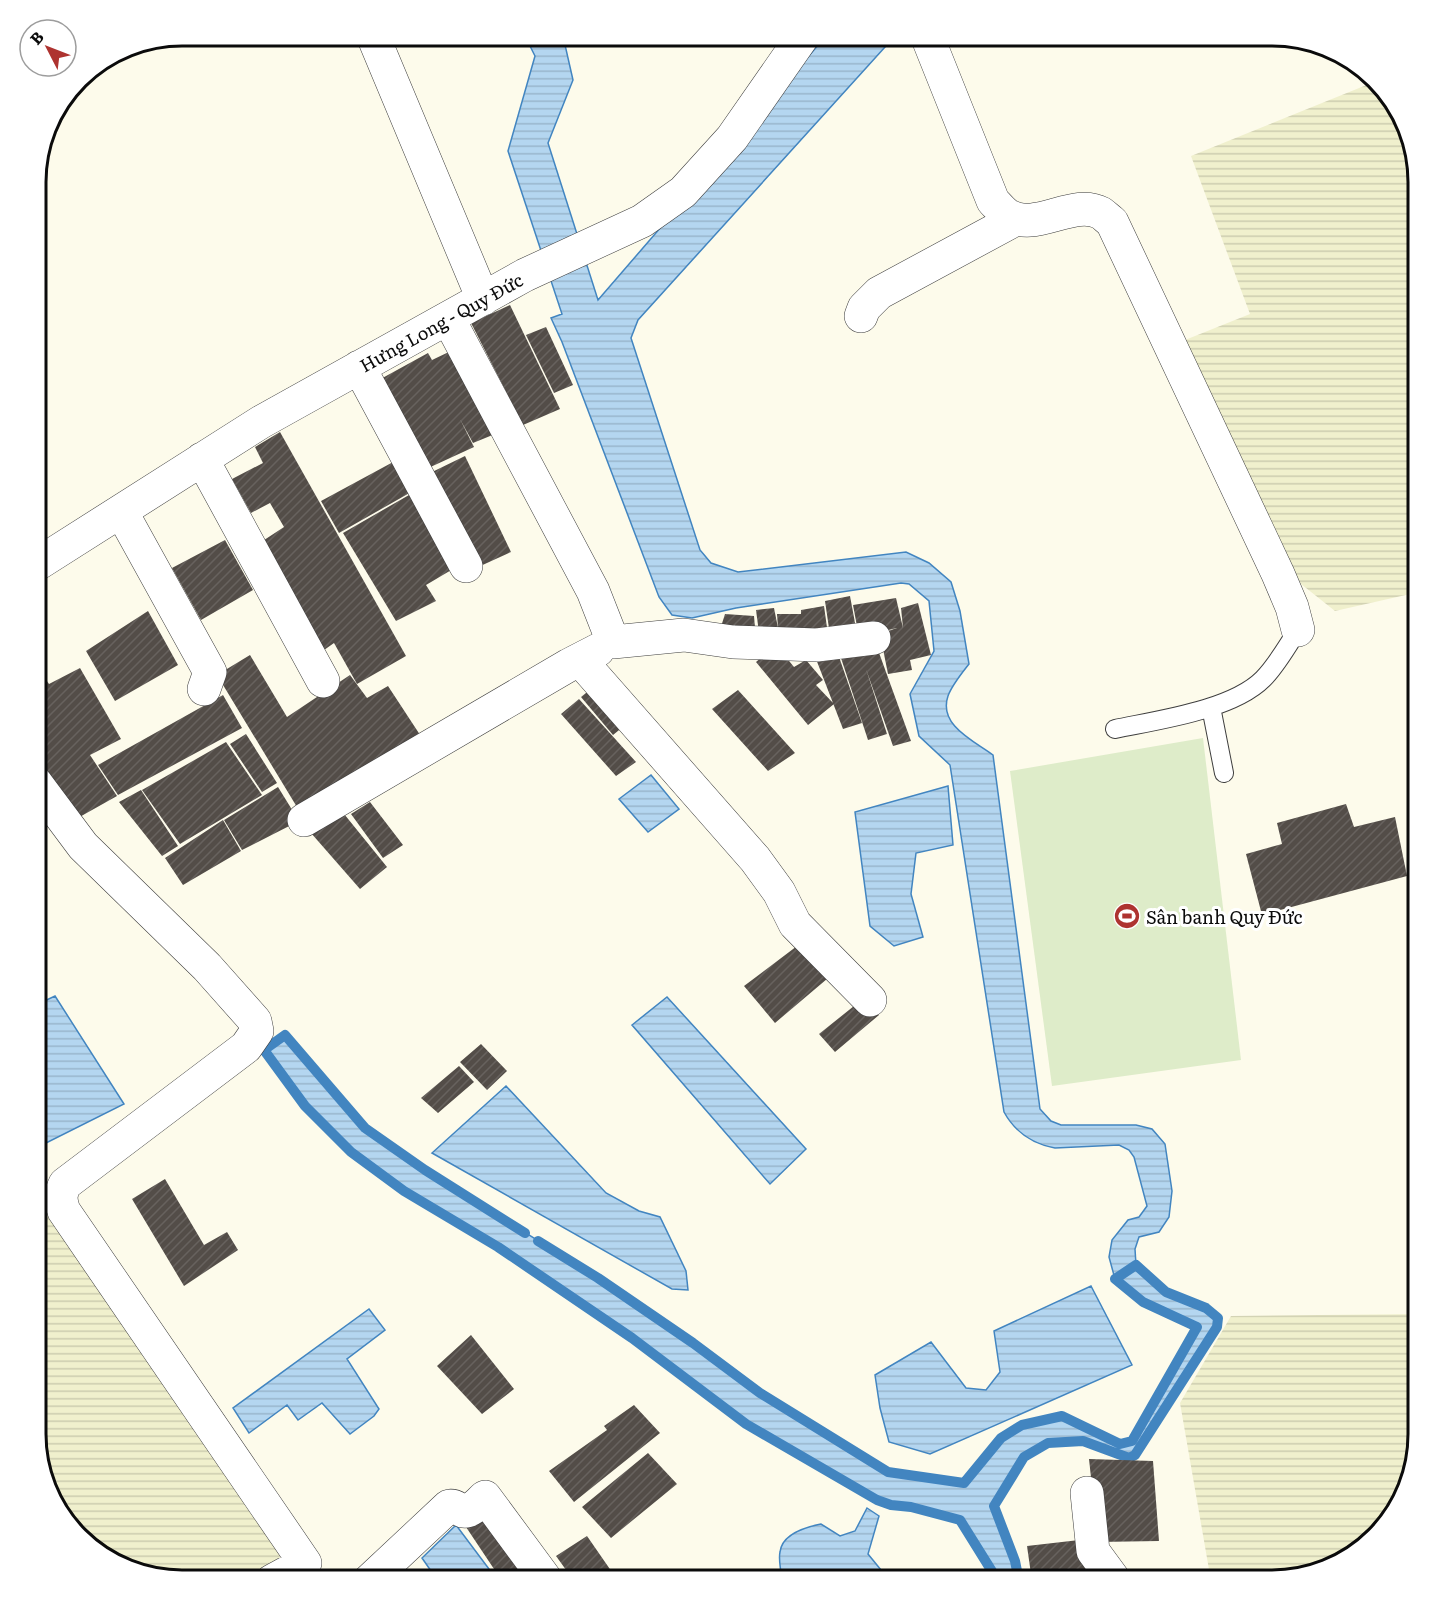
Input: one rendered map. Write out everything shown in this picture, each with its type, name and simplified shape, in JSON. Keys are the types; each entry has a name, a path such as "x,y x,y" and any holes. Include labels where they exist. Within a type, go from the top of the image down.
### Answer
{"street":[{"path":"378,47 483,299"},
{"name":"Hưng Long - Quy Đức","path":"47,549 121,511 261,422 525,275 642,221 683,192 732,138 795,47"},
{"path":"931,47 993,201 1006,214 1016,219 1035,220 1082,209 1103,214 1112,222 1278,574 1292,607 1298,630"},
{"path":"861,316 864,308 879,293 1016,219"},
{"path":"448,318 593,591 613,642"},
{"path":"359,367 466,566"},
{"path":"202,459 323,681"},
{"path":"121,511 210,672 204,689"},
{"path":"303,820 613,642 684,636 733,642 817,645 874,638"},
{"path":"580,660 755,859 779,892 795,924 870,1000"},
{"path":"47,797 83,846 207,967 255,1021 257,1031 246,1047 65,1184 60,1193 60,1202 312,1570"},
{"path":"1087,1493 1093,1551 1107,1570"},
{"path":"381,1570 449,1506 454,1505 463,1511 469,1510 485,1497 539,1570"}],"lane":[{"path":"1115,729 1211,707 1240,696 1262,680 1298,630"},
{"path":"1211,707 1224,773"}],"green space":[{"path":"1367,85 1394,122 1406,156 1408,174 1408,594 1335,611 1301,584 1185,340 1250,314 1191,156"},
{"name":"Sân banh Quy Đức","path":"1203,738 1241,1060 1052,1086 1010,771"},
{"path":"46,1204 279,1548 280,1558 272,1570 156,1568 122,1556 100,1542 86,1531 69,1510 51,1470 46,1434"},
{"path":"1408,1314 1408,1434 1407,1452 1401,1478 1386,1510 1362,1537 1333,1556 1308,1566 1272,1570 1209,1570 1180,1403 1231,1316"}],"water":[{"path":"530,47 566,47 573,80 548,143 598,300 816,47 885,47 638,320 631,338 700,550 711,563 738,572 906,552 929,563 951,582 960,611 969,664 952,688 946,706 953,724 968,738 993,755 1040,1109 1051,1121 1061,1125 1136,1125 1152,1129 1165,1144 1172,1191 1169,1217 1159,1232 1139,1237 1135,1249 1136,1265 1166,1292 1206,1308 1218,1318 1217,1327 1135,1455 1129,1458 1082,1441 1048,1443 1024,1457 994,1506 1017,1570 991,1570 960,1520 877,1500 746,1424 632,1338 498,1247 404,1191 351,1152 305,1106 264,1050 285,1035 365,1128 425,1170 598,1278 693,1343 760,1393 888,1472 964,1483 1001,1438 1022,1425 1062,1416 1120,1444 1132,1441 1197,1327 1143,1302 1115,1279 1109,1257 1112,1240 1128,1220 1139,1217 1147,1206 1134,1157 1129,1150 1119,1145 1055,1148 1047,1146 1025,1136 1004,1112 950,765 919,736 910,694 934,651 929,601 909,584 901,583 736,608 692,618 672,615 659,597 551,318 562,314 508,151 535,56"},
{"path":"651,775 679,809 648,832 619,799"},
{"path":"948,786 953,845 916,853 911,894 923,937 894,946 870,926 855,812"},
{"path":"55,996 124,1104 46,1143 46,1000"},
{"path":"667,997 806,1149 770,1184 632,1025"},
{"path":"506,1086 606,1193 639,1211 660,1217 686,1271 688,1290 672,1289 432,1153"},
{"path":"1091,1286 1132,1365 930,1454 889,1442 880,1408 875,1375 931,1342 966,1388 986,1390 1000,1372 994,1331"},
{"path":"369,1309 385,1330 347,1359 379,1409 374,1416 350,1434 322,1403 298,1420 287,1405 249,1433 233,1408"},
{"path":"867,1508 879,1516 868,1554 881,1570 780,1570 779,1559 782,1546 785,1540 796,1532 821,1524 840,1536 855,1531"},
{"path":"456,1525 490,1570 430,1570 422,1558"}],"building":[{"path":"510,305 560,409 523,425 471,323"},
{"path":"546,327 573,385 554,393 526,335"},
{"path":"453,350 495,434 473,443 460,419 474,447 424,470 377,381 428,353 432,360"},
{"path":"280,432 406,656 357,684 334,643 317,655 255,546 284,527 270,503 251,513 232,479 263,463 255,447"},
{"path":"465,456 511,552 476,568 428,474"},
{"path":"395,461 413,491 339,533 321,501"},
{"path":"409,495 453,569 426,585 436,601 396,621 343,533"},
{"path":"225,540 253,590 201,620 172,568"},
{"path":"850,596 858,639 831,642 825,601"},
{"path":"896,598 903,628 901,608 918,603 931,655 910,660 912,670 888,674 881,639 882,633 897,628 859,637 853,605"},
{"path":"824,606 829,642 760,640 756,610 774,608 778,628 777,614 801,614 801,610"},
{"path":"148,611 178,665 115,701 86,651"},
{"path":"725,614 754,616 756,639 719,633"},
{"path":"776,645 794,667 806,660 823,680 816,685 834,704 808,725 756,662"},
{"path":"878,650 911,741 893,746 866,669 887,734 868,740 840,655"},
{"path":"838,654 862,723 843,729 816,659"},
{"path":"250,655 287,717 350,675 367,698 388,686 426,744 303,817 217,675"},
{"path":"80,668 121,739 90,755 117,796 76,819 47,773 47,680 49,684"},
{"path":"597,684 629,722 613,735 581,697"},
{"path":"738,690 795,753 768,771 712,709"},
{"path":"223,695 242,728 118,795 98,765"},
{"path":"579,699 636,762 616,776 561,714"},
{"path":"246,734 277,783 262,792 230,744"},
{"path":"226,742 262,795 180,844 142,790"},
{"path":"278,787 299,821 242,850 224,820"},
{"path":"141,790 178,846 162,856 119,802"},
{"path":"370,802 403,845 383,858 351,814"},
{"path":"336,804 387,867 360,889 304,825"},
{"path":"1346,804 1354,827 1395,817 1407,876 1262,915 1246,854 1282,844 1277,823"},
{"path":"223,820 241,851 183,885 165,858"},
{"path":"805,940 834,973 775,1023 744,986"},
{"path":"864,998 879,1015 835,1052 819,1034"},
{"path":"481,1044 507,1071 487,1090 460,1062"},
{"path":"459,1066 474,1082 438,1113 421,1098"},
{"path":"165,1179 204,1245 227,1232 238,1250 184,1286 132,1199"},
{"path":"471,1335 514,1389 482,1414 437,1366"},
{"path":"634,1405 660,1433 574,1502 549,1471 607,1430 604,1426"},
{"path":"648,1453 677,1484 611,1538 582,1507"},
{"path":"1089,1459 1153,1461 1159,1541 1098,1542"},
{"path":"487,1513 528,1570 495,1570 466,1527"},
{"path":"587,1536 611,1570 566,1570 556,1556"},
{"path":"1088,1539 1094,1570 1030,1570 1027,1546"}],"waterway":[{"path":"525,1233 425,1170 365,1128 285,1035 264,1050 305,1106 351,1152 404,1191 498,1247 632,1338 746,1424 877,1500 960,1520 991,1570"},
{"path":"538,1241 598,1278 693,1343 760,1393 888,1472 964,1483 1001,1438 1022,1425 1062,1416 1120,1444 1132,1441 1197,1327 1143,1302 1115,1279 1136,1265 1166,1292 1206,1308 1218,1318 1217,1327 1135,1455 1129,1458 1083,1441 1048,1443 1024,1457 994,1506 1017,1570"}],"place":[{"name":"Sân banh Quy Đức","path":"1127,916"}]}
